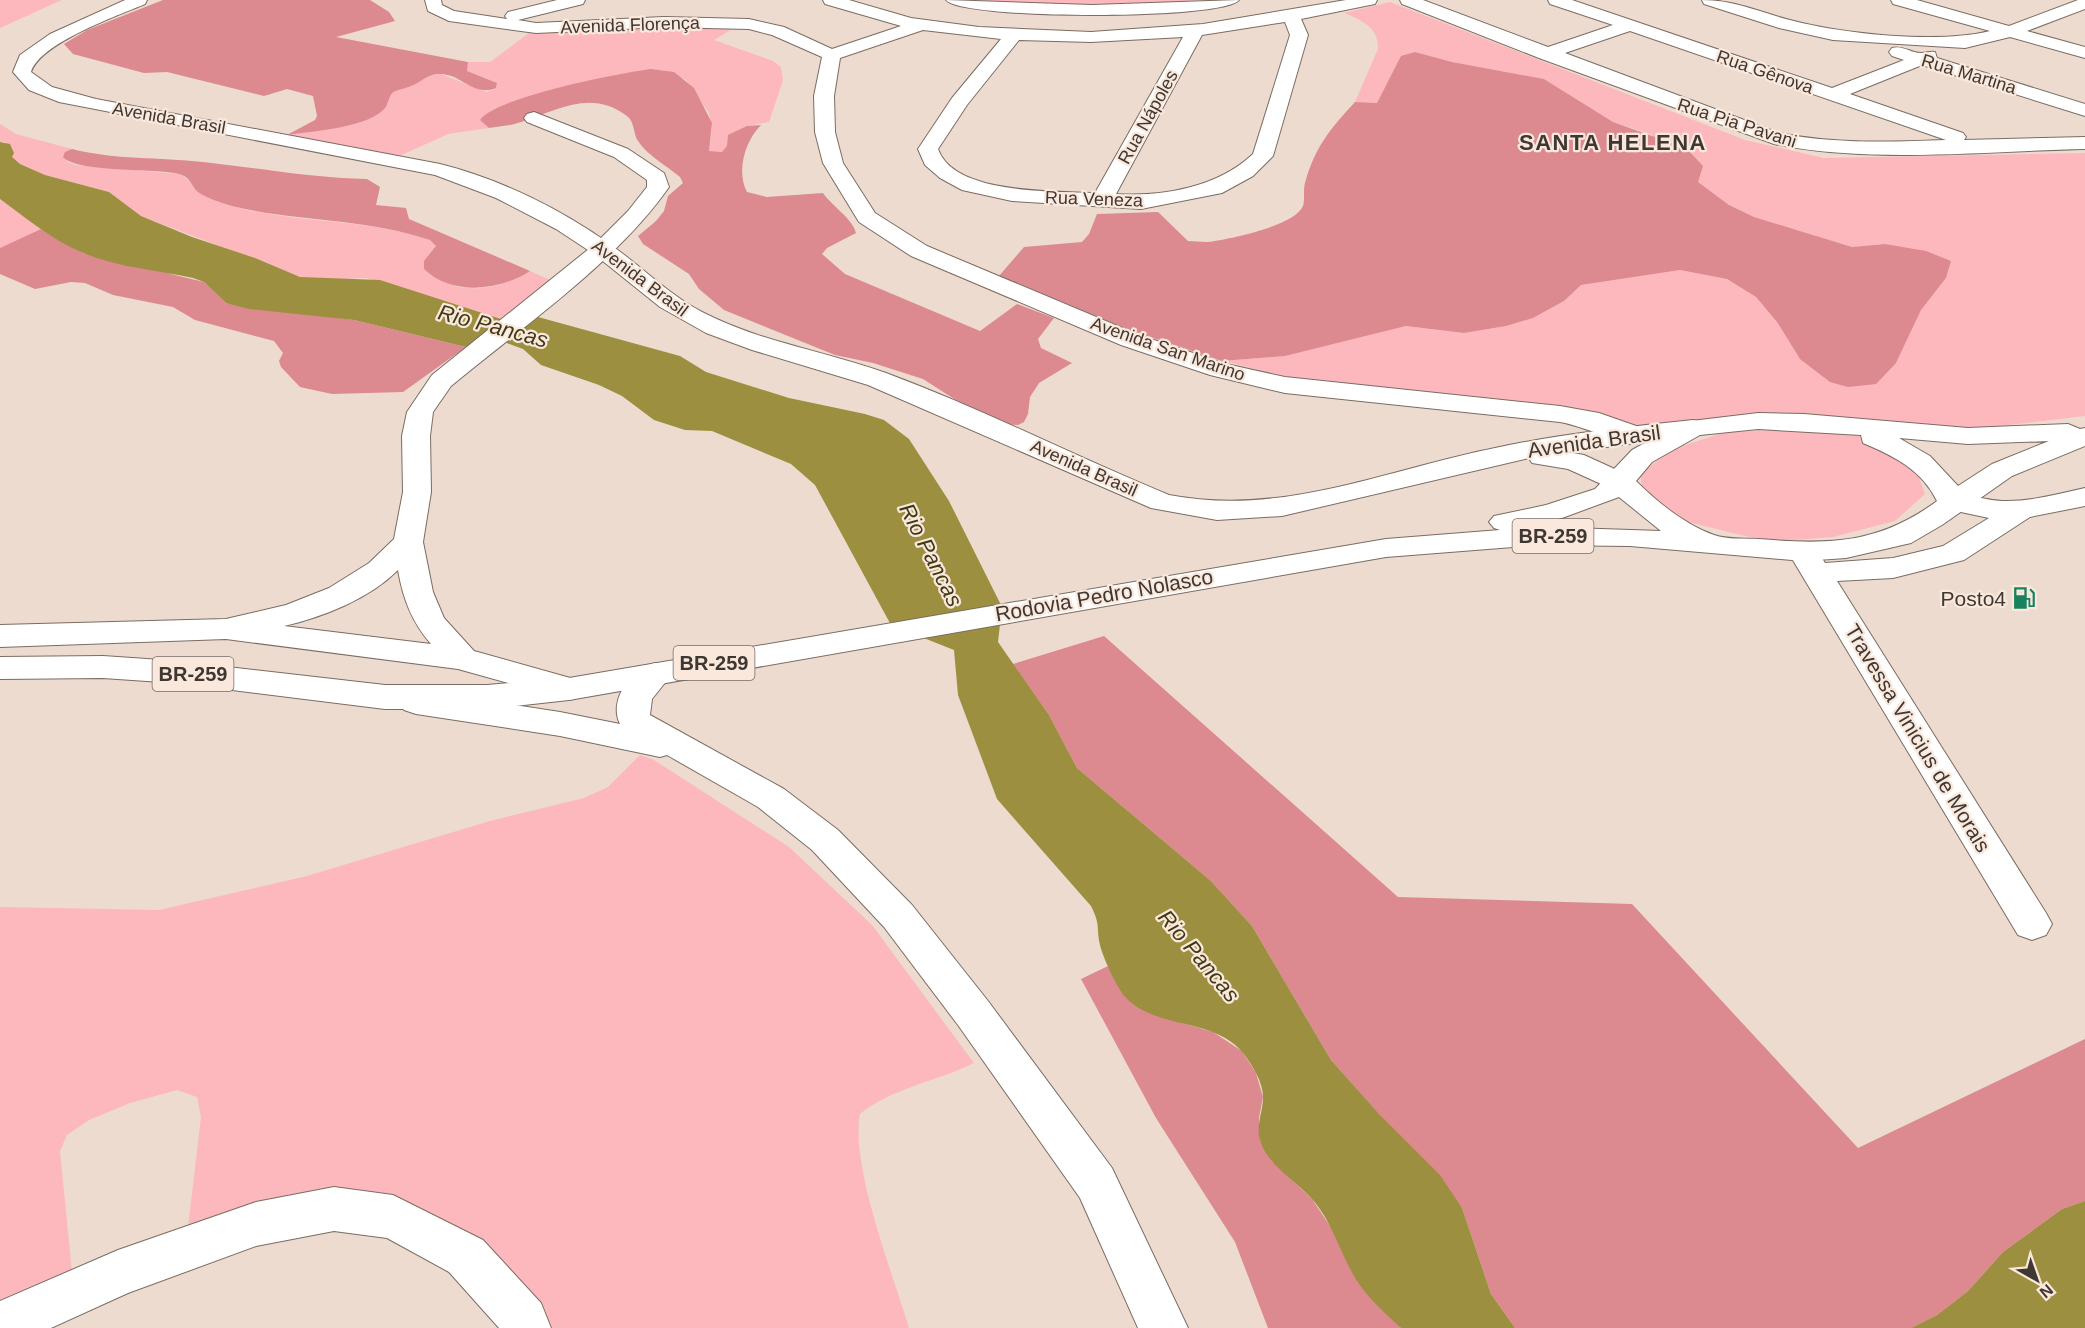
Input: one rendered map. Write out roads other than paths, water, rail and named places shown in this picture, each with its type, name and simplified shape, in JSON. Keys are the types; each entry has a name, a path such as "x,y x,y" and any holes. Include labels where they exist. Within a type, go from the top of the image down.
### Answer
{"main road":[{"name":"Avenida Brasil","path":"139,0 56,38 26,59 22,72 28,81 40,89 96,105 440,170 520,201 563,222 603,249 662,298 692,317 723,331 871,377 932,400 1161,502 1200,510 1249,511 1309,502 1495,456 1693,428"},
{"name":"Avenida Florença","path":"433,0 434,7 448,16 536,28 664,22 749,24 778,30 831,55"},
{"path":"489,22 577,0"},
{"path":"831,0 922,25 1013,36 1087,38 1194,33 1292,18 1369,0"},
{"path":"954,0 1051,11 1138,10 1230,0"},
{"name":"Rua Pia Pavani","path":"1408,0 1545,54 1774,138 1808,145 1868,148 2085,143"},
{"name":"Rua Gênova","path":"1556,0 1975,144"},
{"path":"1710,0 1785,24 1854,39 1965,42"},
{"path":"1736,0 1792,18 1881,34 1947,35 2001,29 2058,0"},
{"path":"1899,0 2085,53"},
{"path":"1831,95 1965,42 2085,3"},
{"name":"Rua Veneza","path":"1013,36 959,102 928,149 932,161 947,174 980,188 1012,195 1141,202 1214,188 1246,172 1263,156 1299,35 1292,18"},
{"path":"831,55 922,25"},
{"path":"1545,54 1629,26"},
{"name":"Rua Nápoles","path":"1101,201 1194,33"},
{"name":"Rua Martina","path":"1854,39 2085,110"},
{"name":"Avenida San Marino","path":"831,55 824,96 825,132 833,163 867,217 919,251 1130,340 1219,370 1286,385 1456,405 1560,414 1589,419 1632,435"},
{"path":"462,659 430,622 417,592 408,542 417,492 416,436 420,412 441,381 603,249 636,216 658,188 657,177 621,153 534,118"},
{"name":"Rodovia Pedro Nolasco","path":"1386,548 1438,534 1552,512 1605,495 1620,482 1642,456 1693,428 1758,421 1846,426"},
{"path":"1846,426 1916,458 1934,472 1947,488 1952,502 1994,511 2019,512 2085,497"},
{"name":"BR-259","path":"1846,426 1968,436 2085,431"},
{"name":"Rodovia Pedro Nolasco","path":"0,668 103,667 177,672 385,697 487,697 569,688 655,674 772,652 1386,548 1540,536 1630,537 1720,546 1810,562 1846,549 1900,537 1932,519 1952,502 2002,470 2085,436"},
{"name":"Avenida Brasil","path":"1495,456 1554,457 1574,461 1620,482 1644,505 1680,531 1720,546"},
{"path":"1810,562 1893,568 1953,553 2019,512"},
{"path":"226,629 295,613 340,595 380,570 408,542"},
{"name":"Travessa Vinicius de Morais","path":"1810,562 2032,924"},
{"path":"0,636 226,629 462,659 496,671 569,688"},
{"path":"655,674 632,702 631,713 636,722 771,798 816,833 898,916 973,1013 1096,1183 1163,1328"},
{"path":"385,697 560,724 686,752"},
{"path":"0,1326 118,1273 256,1224 334,1209 393,1216 466,1256 524,1320 526,1328"}],"water":[{"name":"Rio Pancas","path":"0,142 10,144 14,153 12,157 20,164 45,175 109,192 141,216 300,277 380,280 504,320 538,317 680,356 706,372 789,398 884,420 909,439 949,501 1002,607 998,642 1049,715 1077,768 1211,881 1252,926 1331,1060 1380,1115 1440,1175 1462,1208 1491,1294 1515,1328 1401,1328 1366,1294 1351,1271 1319,1207 1305,1191 1275,1165 1264,1149 1259,1130 1263,1100 1262,1087 1244,1054 1232,1042 1218,1034 1153,1015 1139,1008 1122,993 1102,951 1097,922 1091,906 997,799 958,695 954,650 891,625 815,485 791,464 712,431 685,430 654,420 622,396 599,385 541,365 523,349 504,342 466,347 354,320 249,309 226,303 204,282 193,278 122,265 81,252 49,235 0,199"},
{"path":"2085,1201 2085,1328 1911,1328 1937,1315 1968,1291 2003,1252 2062,1209"}],"place":[{"name":"Posto4","path":"2024,598"}],"district":[{"name":"SANTA HELENA","path":"1613,142"}]}
